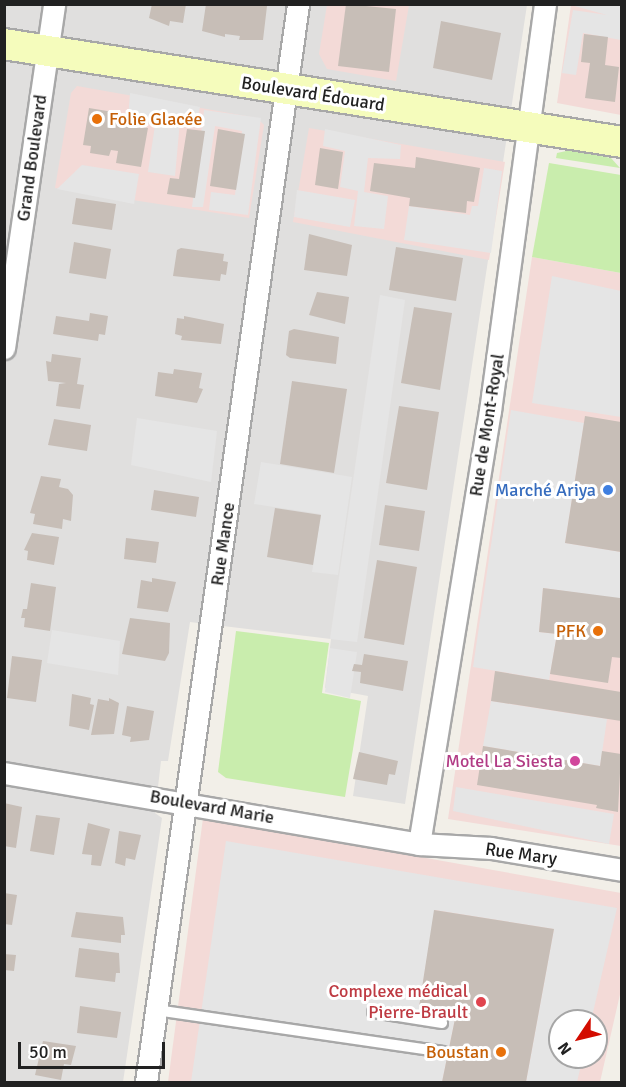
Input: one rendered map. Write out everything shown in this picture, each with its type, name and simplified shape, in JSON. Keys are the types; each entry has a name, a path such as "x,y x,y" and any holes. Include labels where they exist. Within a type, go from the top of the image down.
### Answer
{"street":[{"name":"Grand Boulevard","path":"4,348 54,4"},
{"name":"Rue Mance","path":"146,1083 188,803 284,90 298,4"},
{"name":"Rue de Mont-Royal","path":"419,844 490,411 545,4"},
{"name":"Boulevard Édouard","path":"4,44 621,142"},
{"name":"Boulevard Marie","path":"4,772 419,844"},
{"name":"Rue Mary","path":"419,844 491,848 621,870"}],"lane":[{"path":"156,1010 443,1052"},
{"path":"373,1012 442,1023"}],"shaded area":[{"path":"5,5 527,5 405,804 353,796 368,696 325,688 331,639 190,622 168,761 161,761 155,813 162,818 123,1082 5,1082"},
{"path":"327,5 409,5 396,81 327,69 319,54"},
{"path":"571,5 621,5 621,115 557,103"},
{"path":"571,5 621,5 621,40 583,33 576,75 562,73 573,10 607,15"},
{"path":"77,86 257,118 264,125 249,218 55,188 71,93"},
{"path":"130,93 200,107 196,126 180,121 175,176 148,172 155,125 128,118"},
{"path":"204,110 261,118 248,215 209,210 211,192 235,195 242,131 215,126 203,207 192,207"},
{"path":"309,128 505,162 489,260 293,222"},
{"path":"325,129 401,145 400,159 368,158 364,192 388,196 384,229 354,226 358,191 340,187 345,151 323,146"},
{"path":"82,165 139,174 134,204 57,189"},
{"path":"484,168 502,171 491,253 404,240 409,206 470,215 472,206 478,206"},
{"path":"297,190 355,200 350,227 294,217"},
{"path":"532,257 621,273 621,846 448,819"},
{"path":"552,276 621,291 621,417 532,403"},
{"path":"380,295 405,300 357,642 330,639"},
{"path":"511,410 584,423 565,543 621,552 621,599 543,588 539,632 557,634 549,680 473,667"},
{"path":"137,418 217,431 211,482 131,465"},
{"path":"261,462 352,477 338,575 312,572 321,514 254,504"},
{"path":"52,630 120,641 118,675 47,663"},
{"path":"330,648 357,652 350,698 325,692"},
{"path":"491,701 607,719 600,766 483,746"},
{"path":"456,787 614,814 609,844 453,811"},
{"path":"203,818 621,893 621,990 608,1047 608,1009 548,1009 548,1069 603,1069 600,1082 168,1082"},
{"path":"226,841 617,908 594,1009 548,1009 548,1069 580,1069 577,1082 526,1082 554,929 435,910 419,1007 456,1014 442,1082 191,1082"}],"green space":[{"path":"571,150 611,158 620,168 556,158 557,153"},
{"path":"549,163 621,175 621,273 532,257"},
{"path":"236,631 329,643 322,693 361,701 345,797 226,778 218,772"}],"building":[{"path":"152,4 186,4 183,23 170,21 169,26 149,18"},
{"path":"206,4 267,6 263,40 239,40 240,36 225,34 225,37 202,31"},
{"path":"346,4 396,9 389,72 338,66"},
{"path":"441,21 501,33 492,80 433,68"},
{"path":"584,34 608,37 605,65 619,67 615,102 585,98 590,63 581,62"},
{"path":"89,108 125,114 124,124 148,128 141,167 116,163 118,151 111,150 109,156 90,153 91,146 83,145"},
{"path":"187,129 205,131 195,198 167,194 170,178 179,179"},
{"path":"218,129 245,134 236,190 210,186"},
{"path":"320,148 343,152 338,189 315,185"},
{"path":"416,157 480,168 474,202 467,201 466,213 409,206 410,198 370,191 374,163 415,168"},
{"path":"76,198 116,204 112,230 72,224"},
{"path":"309,234 352,245 347,276 304,270"},
{"path":"74,242 111,249 106,279 69,273"},
{"path":"396,247 463,258 456,301 389,290"},
{"path":"181,248 224,254 223,261 228,262 226,275 221,274 220,281 173,276 177,250"},
{"path":"317,292 349,297 345,324 309,315"},
{"path":"414,307 452,313 440,390 401,383"},
{"path":"90,313 108,316 105,335 99,334 98,341 53,334 56,316 89,321"},
{"path":"184,316 224,324 221,344 181,340 182,336 175,334 177,318 184,319"},
{"path":"294,329 339,337 336,364 290,358 286,355 289,331"},
{"path":"52,354 81,358 77,384 84,385 80,409 56,406 59,384 66,383 48,381 46,361 51,362"},
{"path":"174,369 202,373 199,388 203,389 197,403 155,396 158,372 173,374"},
{"path":"292,381 347,389 334,473 280,464"},
{"path":"399,406 439,412 427,490 386,483"},
{"path":"585,416 621,422 621,552 565,543"},
{"path":"54,419 91,425 87,451 48,445"},
{"path":"41,476 61,479 59,487 68,489 73,495 71,521 63,519 62,529 33,524 35,514 30,513"},
{"path":"154,490 199,497 196,517 151,510"},
{"path":"385,505 425,511 419,551 379,545"},
{"path":"275,508 321,515 313,565 267,557"},
{"path":"32,533 59,537 54,565 27,560 28,551 24,550"},
{"path":"126,538 159,542 156,563 124,559"},
{"path":"377,560 417,567 404,645 364,638"},
{"path":"152,578 176,582 168,612 137,608 141,580 152,582"},
{"path":"31,583 56,587 50,631 24,627 25,618 21,618 23,609 27,609"},
{"path":"543,588 620,598 621,658 612,657 608,683 550,674 557,634 539,632"},
{"path":"130,618 170,623 169,653 165,661 122,654"},
{"path":"364,654 408,661 403,691 360,683 361,672 352,671 354,664 362,665"},
{"path":"12,656 42,660 36,702 7,698"},
{"path":"495,671 621,692 621,721 491,701"},
{"path":"72,694 91,698 90,704 94,705 89,730 69,726"},
{"path":"109,698 119,703 114,734 91,735 98,699 109,701"},
{"path":"127,706 154,711 149,740 130,742 131,737 122,735"},
{"path":"483,746 600,766 602,751 621,754 618,812 596,808 597,805 477,785"},
{"path":"359,752 398,761 395,775 389,774 387,785 353,779"},
{"path":"4,803 22,807 16,848 4,846"},
{"path":"36,815 60,818 54,855 30,851"},
{"path":"88,823 110,829 101,866 91,865 92,855 82,854"},
{"path":"119,831 141,835 135,860 126,858 125,866 115,863"},
{"path":"4,893 17,895 12,925 4,924"},
{"name":"Complexe médical Pierre-Brault","path":"434,910 554,929 526,1082 442,1082 456,1014 419,1007"},
{"path":"76,912 123,917 125,935 121,935 121,943 71,937"},
{"path":"79,948 119,953 120,973 116,973 115,982 75,977"},
{"path":"4,954 16,955 14,971 4,970"},
{"path":"80,1006 121,1012 117,1038 77,1033"},
{"path":"43,1041 76,1046 71,1065 64,1064 61,1080 35,1075"}],"place":[{"name":"Folie Glacée","path":"97,119"},
{"name":"Marché Ariya","path":"608,490"},
{"name":"PFK","path":"598,631"},
{"name":"Motel La Siesta","path":"575,761"},
{"name":"Complexe médical Pierre-Brault","path":"481,1002"},
{"name":"Boustan","path":"501,1052"}]}
